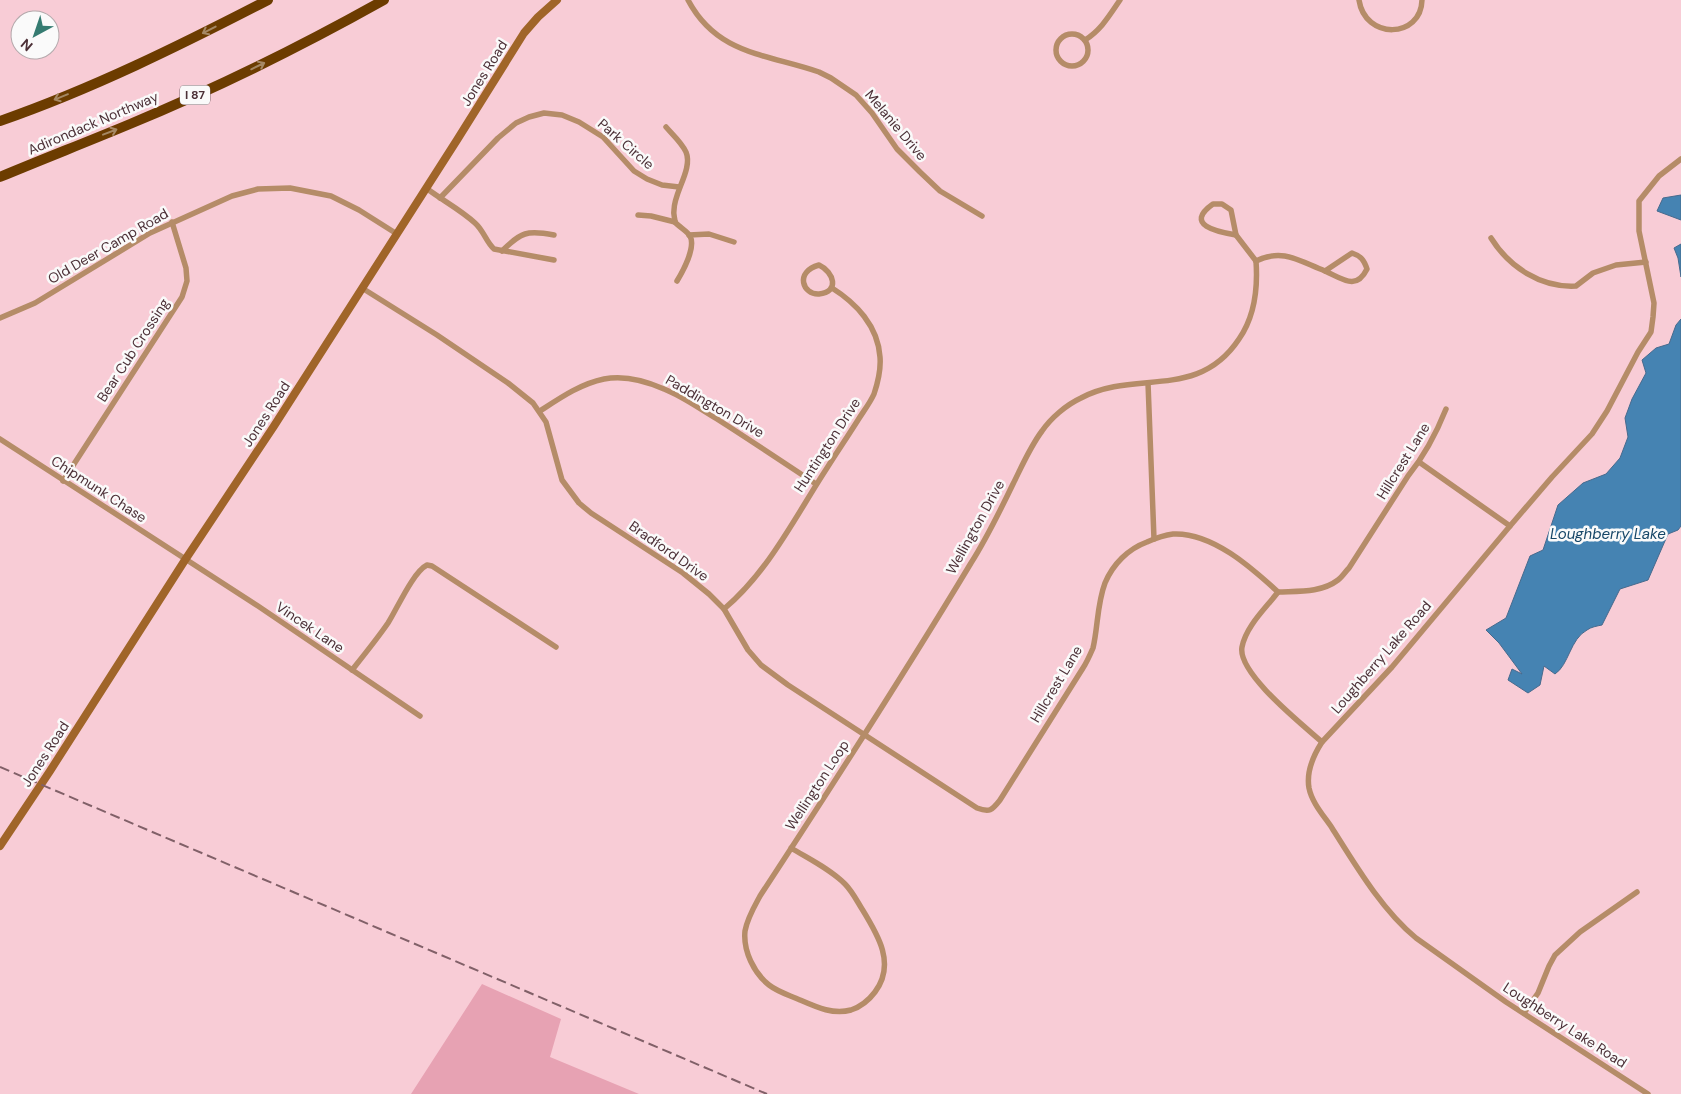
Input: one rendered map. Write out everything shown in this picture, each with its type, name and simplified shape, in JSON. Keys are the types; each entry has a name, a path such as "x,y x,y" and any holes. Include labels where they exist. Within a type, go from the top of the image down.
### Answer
{"highway":[{"path":"0,121 86,87 200,35 268,0"},
{"name":"Adirondack Northway","path":"0,177 130,124 236,77 327,32 384,0"}],"street":[{"name":"Jones Road","path":"0,846 397,234 524,33 557,0"},
{"name":"Melanie Drive","path":"688,0 701,20 720,38 753,54 800,65 820,72 856,95 872,113 897,149 920,172 940,191 982,216"},
{"path":"1085,40 1102,27 1120,0"},
{"path":"1359,0 1360,8 1365,18 1373,25 1382,29 1393,30 1403,28 1412,22 1418,14 1422,0"},
{"path":"1072,34 1078,35 1085,40 1088,52 1084,61 1069,66 1057,57 1056,46 1062,37 1072,34"},
{"name":"Park Circle","path":"440,198 498,138 516,123 544,113 554,114 579,122 603,137 634,171 647,180 662,185 679,187"},
{"path":"666,127 686,153 687,166 673,211 675,222"},
{"name":"Loughberry Lake Road","path":"1648,1094 1524,1013 1402,927 1354,863 1315,802 1310,790 1308,776 1315,752 1322,742 1392,667 1552,477 1592,434 1607,411 1650,332 1654,303 1640,231 1640,201 1659,176 1681,159"},
{"name":"Old Deer Camp Road","path":"0,318 35,303 150,233 172,222 232,196 258,189 290,188 331,196 344,201 397,234"},
{"path":"426,188 475,223 491,246 502,251 554,260"},
{"path":"1236,235 1207,228 1202,224 1201,219 1213,204 1222,204 1231,210 1236,235 1256,261 1268,256 1281,255 1352,282 1362,278 1367,269 1364,261 1358,255 1352,253 1325,271"},
{"path":"638,215 675,222 689,235 692,243 685,266 677,281"},
{"name":"Bear Cub Crossing","path":"63,481 182,296 186,281 186,268 172,222"},
{"path":"502,251 518,236 527,232 538,232 554,236"},
{"path":"689,235 709,234 734,242"},
{"path":"1491,238 1507,257 1530,276 1550,285 1576,286 1593,273 1616,265 1646,262"},
{"name":"Wellington Drive","path":"864,735 972,563 993,526 1040,432 1060,412 1080,398 1098,390 1148,384 1199,374 1222,361 1234,348 1252,312 1257,282 1256,261"},
{"path":"819,265 829,271 832,276 832,288 817,294 813,293 804,285 803,276 811,267 819,265"},
{"name":"Bradford Drive","path":"362,288 437,335 523,394 540,411 546,422 562,480 579,503 683,573 710,594 724,609 748,650 761,665 788,685 977,808 986,811 990,810"},
{"name":"Huntington Drive","path":"724,609 740,596 759,574 873,396 880,368 878,345 866,318 860,310 832,288"},
{"name":"Paddington Drive","path":"540,411 589,383 615,378 643,381 665,389 692,404 816,484"},
{"path":"1148,384 1154,539"},
{"name":"Hillcrest Lane","path":"990,810 1000,800 1090,655 1102,594 1111,571 1125,555 1141,544 1163,536 1175,534 1195,537 1224,550 1250,567 1278,592 1309,591 1322,588 1337,581 1349,568 1419,462 1437,432 1446,409"},
{"name":"Chipmunk Chase","path":"0,439 185,560"},
{"path":"1419,462 1510,526"},
{"name":"Vincek Lane","path":"185,560 258,606 420,716"},
{"path":"352,670 388,622 415,577 427,565 432,566 467,588 556,647"},
{"path":"1278,592 1245,638 1242,654 1248,668 1260,684 1322,742"},
{"name":"Wellington Loop","path":"791,848 864,735"},
{"path":"791,848 845,884 867,917 884,950 885,970 878,988 862,1005 852,1010 830,1011 779,991 760,976 747,952 745,931 751,913 791,848"},
{"path":"1524,1013 1538,993 1555,955 1580,932 1637,892"}],"shaded area":[{"path":"482,984 561,1019 550,1057 639,1094 411,1094"}],"water":[{"path":"1681,195 1681,220 1657,211 1663,198"},
{"path":"1681,244 1681,277 1678,258 1674,248"},
{"name":"Loughberry Lake","path":"1681,319 1681,526 1678,530 1668,534 1648,580 1620,589 1602,625 1590,628 1581,634 1564,665 1555,674 1544,666 1540,685 1528,693 1508,680 1512,669 1522,674 1499,643 1486,630 1506,618 1530,556 1543,550 1558,505 1583,483 1606,474 1620,458 1628,437 1625,418 1632,399 1646,373 1642,360 1656,348 1669,344 1676,325"}],"railway":[{"path":"0,767 767,1094"}]}
